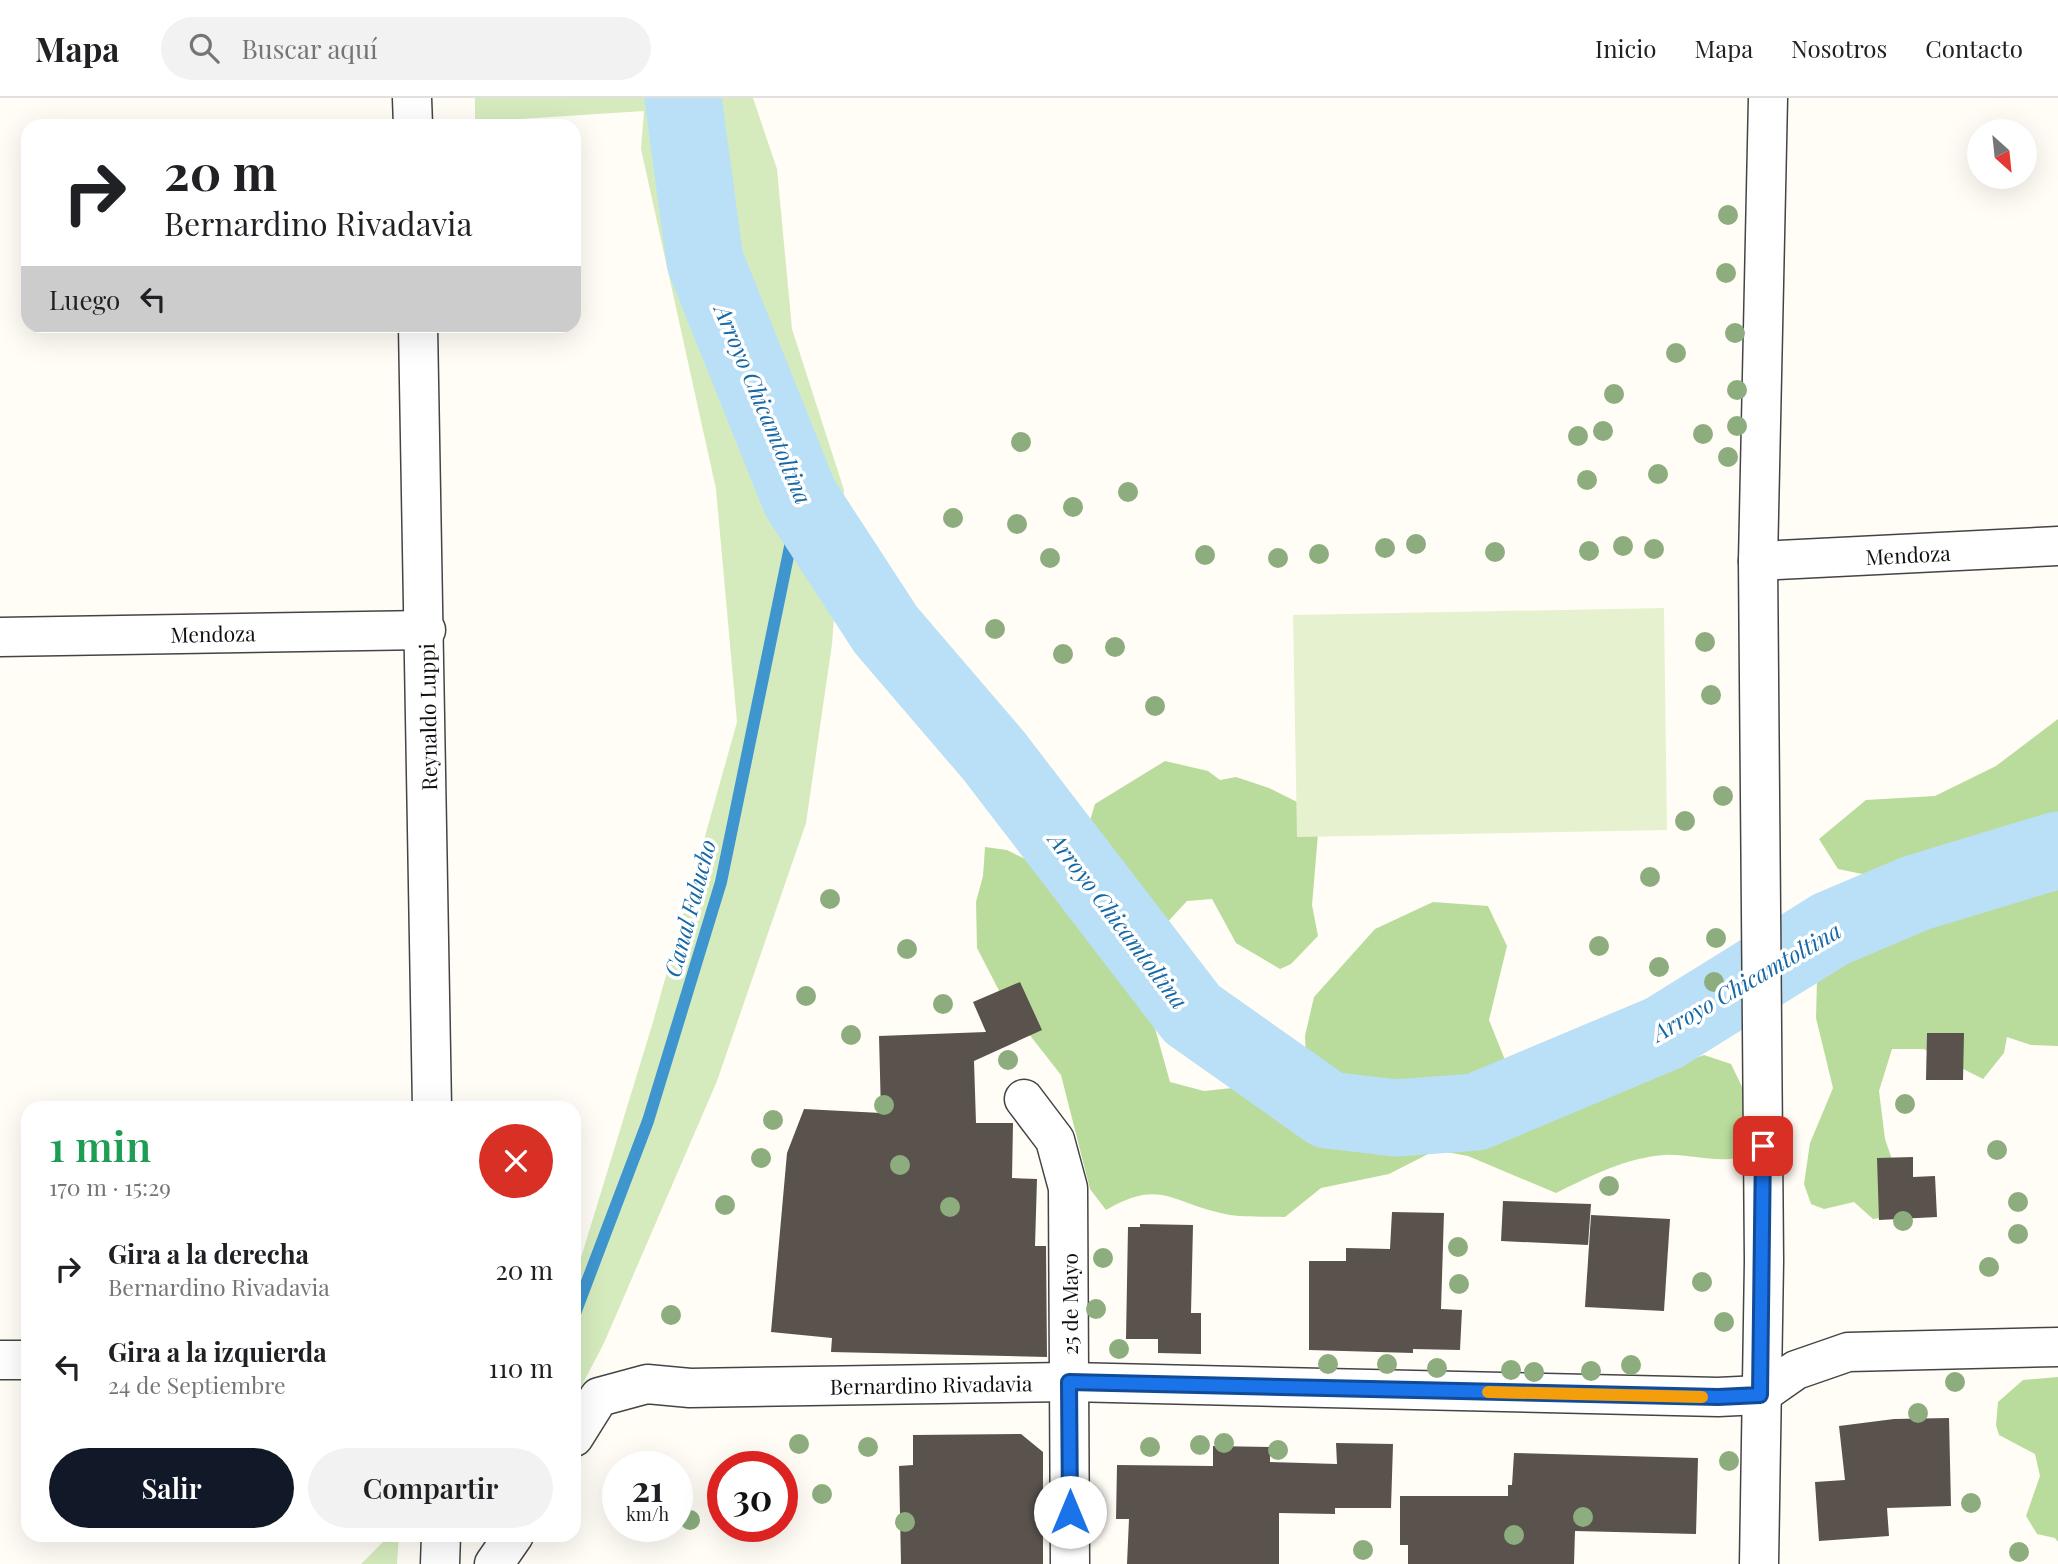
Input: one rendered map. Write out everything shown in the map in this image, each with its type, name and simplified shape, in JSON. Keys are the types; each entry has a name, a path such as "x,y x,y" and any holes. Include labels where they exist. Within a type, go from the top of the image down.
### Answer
{"street":[{"path":"412,98 413,119"},
{"path":"1759,1564 1763,1146 1758,561 1768,98"},
{"name":"Reynaldo Luppi","path":"418,333 432,1101"},
{"name":"Mendoza","path":"1758,561 2058,546"},
{"name":"Mendoza","path":"0,637 425,630"},
{"name":"25 de Mayo","path":"1024,1098 1055,1140 1068,1188 1070,1564"},
{"path":"1760,1395 1796,1370 1848,1352 2058,1347"},
{"path":"0,1360 21,1360"},
{"name":"Bernardino Rivadavia","path":"581,1426 599,1397 647,1384 690,1388 1069,1382 1718,1397 1760,1395"},
{"path":"440,1564 441,1542"},
{"path":"494,1564 509,1542"}],"green space":[{"path":"475,98 753,98 777,169 792,329 844,490 832,644 806,823 717,1081 604,1343 581,1387 581,1258 653,1022 737,722 716,489 641,149 644,111 521,119 475,119"},
{"path":"1664,608 1667,830 1297,837 1293,615"},
{"path":"2058,719 2058,1046 2031,1045 2007,1037 2004,1053 1983,1079 1924,1049 1892,1049 1879,1091 1885,1139 1898,1177 1899,1216 1873,1219 1854,1202 1824,1209 1811,1204 1804,1184 1810,1143 1833,1088 1816,1018 1817,979 1841,956 1870,941 1867,875 1838,869 1819,839 1866,800 1935,796 1996,766"},
{"path":"1165,761 1208,771 1220,780 1236,777 1269,788 1311,809 1319,822 1312,905 1318,936 1291,964 1280,969 1236,943 1212,899 1187,901 1163,927 1146,996 1170,1082 1204,1091 1307,1080 1305,1036 1314,997 1375,929 1433,902 1488,906 1507,946 1489,1020 1507,1065 1528,1103 1564,1105 1704,1055 1731,1064 1747,1097 1749,1153 1730,1159 1674,1155 1650,1157 1608,1169 1556,1193 1468,1156 1436,1150 1389,1174 1321,1188 1285,1217 1225,1214 1154,1194 1125,1201 1106,1210 1090,1189 1061,1075 1007,1006 977,948 976,902 983,876 985,847 1007,850 1027,860 1085,837 1095,804"},
{"path":"2058,1377 2058,1542 2055,1538 2037,1534 2026,1516 2040,1476 2035,1454 1999,1435 1996,1425 1998,1402 2023,1380"},
{"path":"383,1542 399,1542 397,1564 361,1564"}],"building":[{"path":"1020,982 1042,1030 974,1061 976,1123 1013,1123 1012,1178 1037,1179 1035,1246 1046,1246 1047,1357 831,1352 832,1338 771,1332 787,1153 804,1109 881,1113 879,1036 986,1032 973,1002"},
{"path":"1927,1033 1964,1033 1963,1080 1926,1080"},
{"path":"1913,1157 1913,1177 1935,1176 1937,1217 1879,1220 1877,1158"},
{"path":"1503,1201 1591,1204 1588,1245 1501,1241"},
{"path":"1392,1212 1444,1213 1441,1309 1462,1310 1460,1350 1413,1349 1413,1353 1309,1350 1309,1261 1346,1261 1346,1248 1390,1249"},
{"path":"1591,1215 1670,1219 1664,1311 1585,1307"},
{"path":"1140,1224 1193,1225 1191,1313 1201,1313 1201,1354 1158,1353 1158,1339 1126,1339 1128,1227 1140,1227"},
{"path":"1949,1418 1951,1506 1887,1508 1889,1536 1819,1541 1815,1482 1845,1480 1839,1426 1894,1419"},
{"path":"1021,1434 1043,1452 1043,1564 901,1564 899,1466 913,1465 913,1435"},
{"path":"1336,1443 1393,1444 1391,1508 1335,1508 1335,1514 1279,1513 1279,1564 1127,1564 1129,1519 1116,1519 1117,1465 1213,1466 1213,1446 1270,1447 1270,1462 1337,1464"},
{"path":"1514,1453 1698,1458 1696,1534 1575,1531 1574,1564 1408,1564 1408,1545 1400,1545 1400,1496 1508,1496 1508,1485 1512,1485"}],"waterway":[{"name":"Arroyo Chicamtoltina","path":"683,98 705,261 800,498 886,630 994,756 1192,1014 1328,1110 1396,1118 1476,1112 1664,1033 1831,929 1916,893 2058,850"},
{"name":"Canal Falucho","path":"581,1298 648,1121 721,882 800,498"}],"slow traffic":[{"path":"1488,1392 1702,1397"}],"route":[{"path":"1070,1512 1069,1382 1718,1397 1760,1395 1763,1146"}]}
